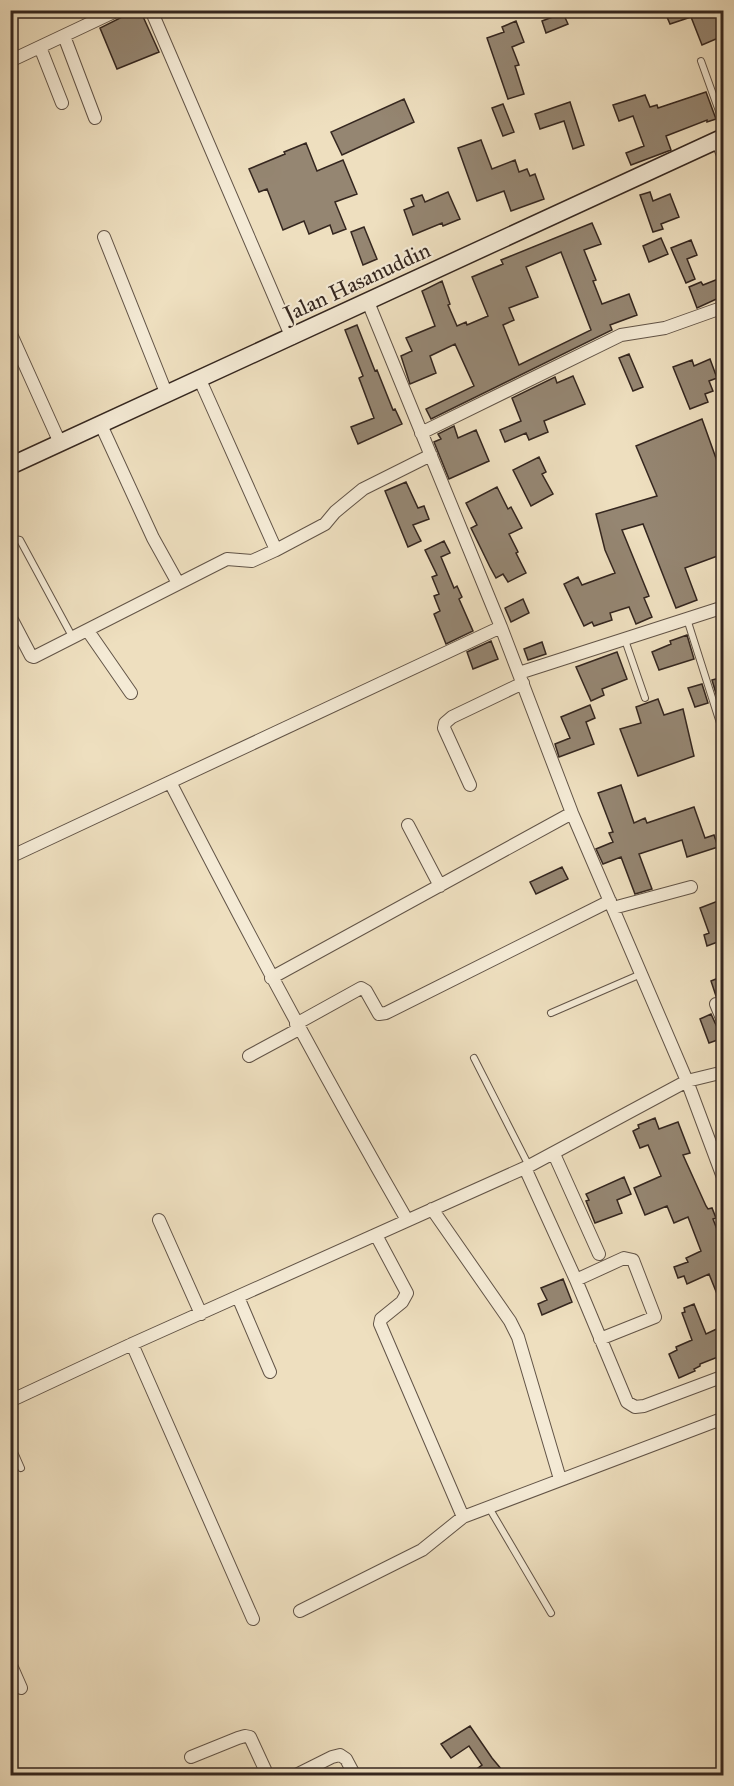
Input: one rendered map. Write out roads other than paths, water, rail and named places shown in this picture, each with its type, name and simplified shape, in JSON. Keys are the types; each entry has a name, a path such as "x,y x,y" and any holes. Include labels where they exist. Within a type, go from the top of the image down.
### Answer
{"main road":[{"name":"Jalan Hasanuddin","path":"10,466 292,338 721,134"}],"street":[{"path":"10,61 118,10"},
{"path":"151,10 292,338"},
{"path":"64,36 95,118"},
{"path":"40,47 62,103"},
{"path":"721,134 723,158"},
{"path":"104,237 167,395"},
{"path":"368,302 501,627 572,813 687,1081 723,1180"},
{"path":"422,433 621,335 665,328 723,307"},
{"path":"10,332 60,443"},
{"path":"201,380 276,550"},
{"path":"100,425 153,538 177,583"},
{"path":"10,616 33,657 227,559 252,561 276,550 325,524 363,489 431,455"},
{"path":"470,785 444,728 445,723 452,717 521,678 723,607"},
{"path":"10,857 501,627"},
{"path":"88,631 131,693"},
{"path":"170,782 272,978 407,1220"},
{"path":"272,978 572,813"},
{"path":"408,825 440,886"},
{"path":"249,1056 361,988 366,991 380,1014 390,1011 612,905 691,887"},
{"path":"716,1004 723,1023"},
{"path":"10,1401 527,1167 687,1081 723,1072"},
{"path":"554,1154 599,1254"},
{"path":"527,1167 627,1402 635,1407 644,1406 723,1376"},
{"path":"432,1209 514,1329 560,1479"},
{"path":"159,1220 201,1314"},
{"path":"376,1235 407,1293 402,1302 381,1319 380,1324 463,1516"},
{"path":"576,1280 624,1258 633,1260 655,1317 600,1339"},
{"path":"238,1297 270,1372"},
{"path":"132,1344 253,1619"},
{"path":"300,1611 422,1550 463,1516 723,1418"},
{"path":"10,1663 21,1688"},
{"path":"191,1757 238,1738 250,1737 268,1776"},
{"path":"294,1776 340,1755 346,1759 355,1776"}],"lane":[{"path":"701,61 721,134"},
{"path":"10,538 20,540 73,638"},
{"path":"687,619 721,726"},
{"path":"625,640 645,698"},
{"path":"551,1013 641,974"},
{"path":"474,1058 527,1167"},
{"path":"10,1443 21,1468"},
{"path":"488,1506 551,1613"}]}
